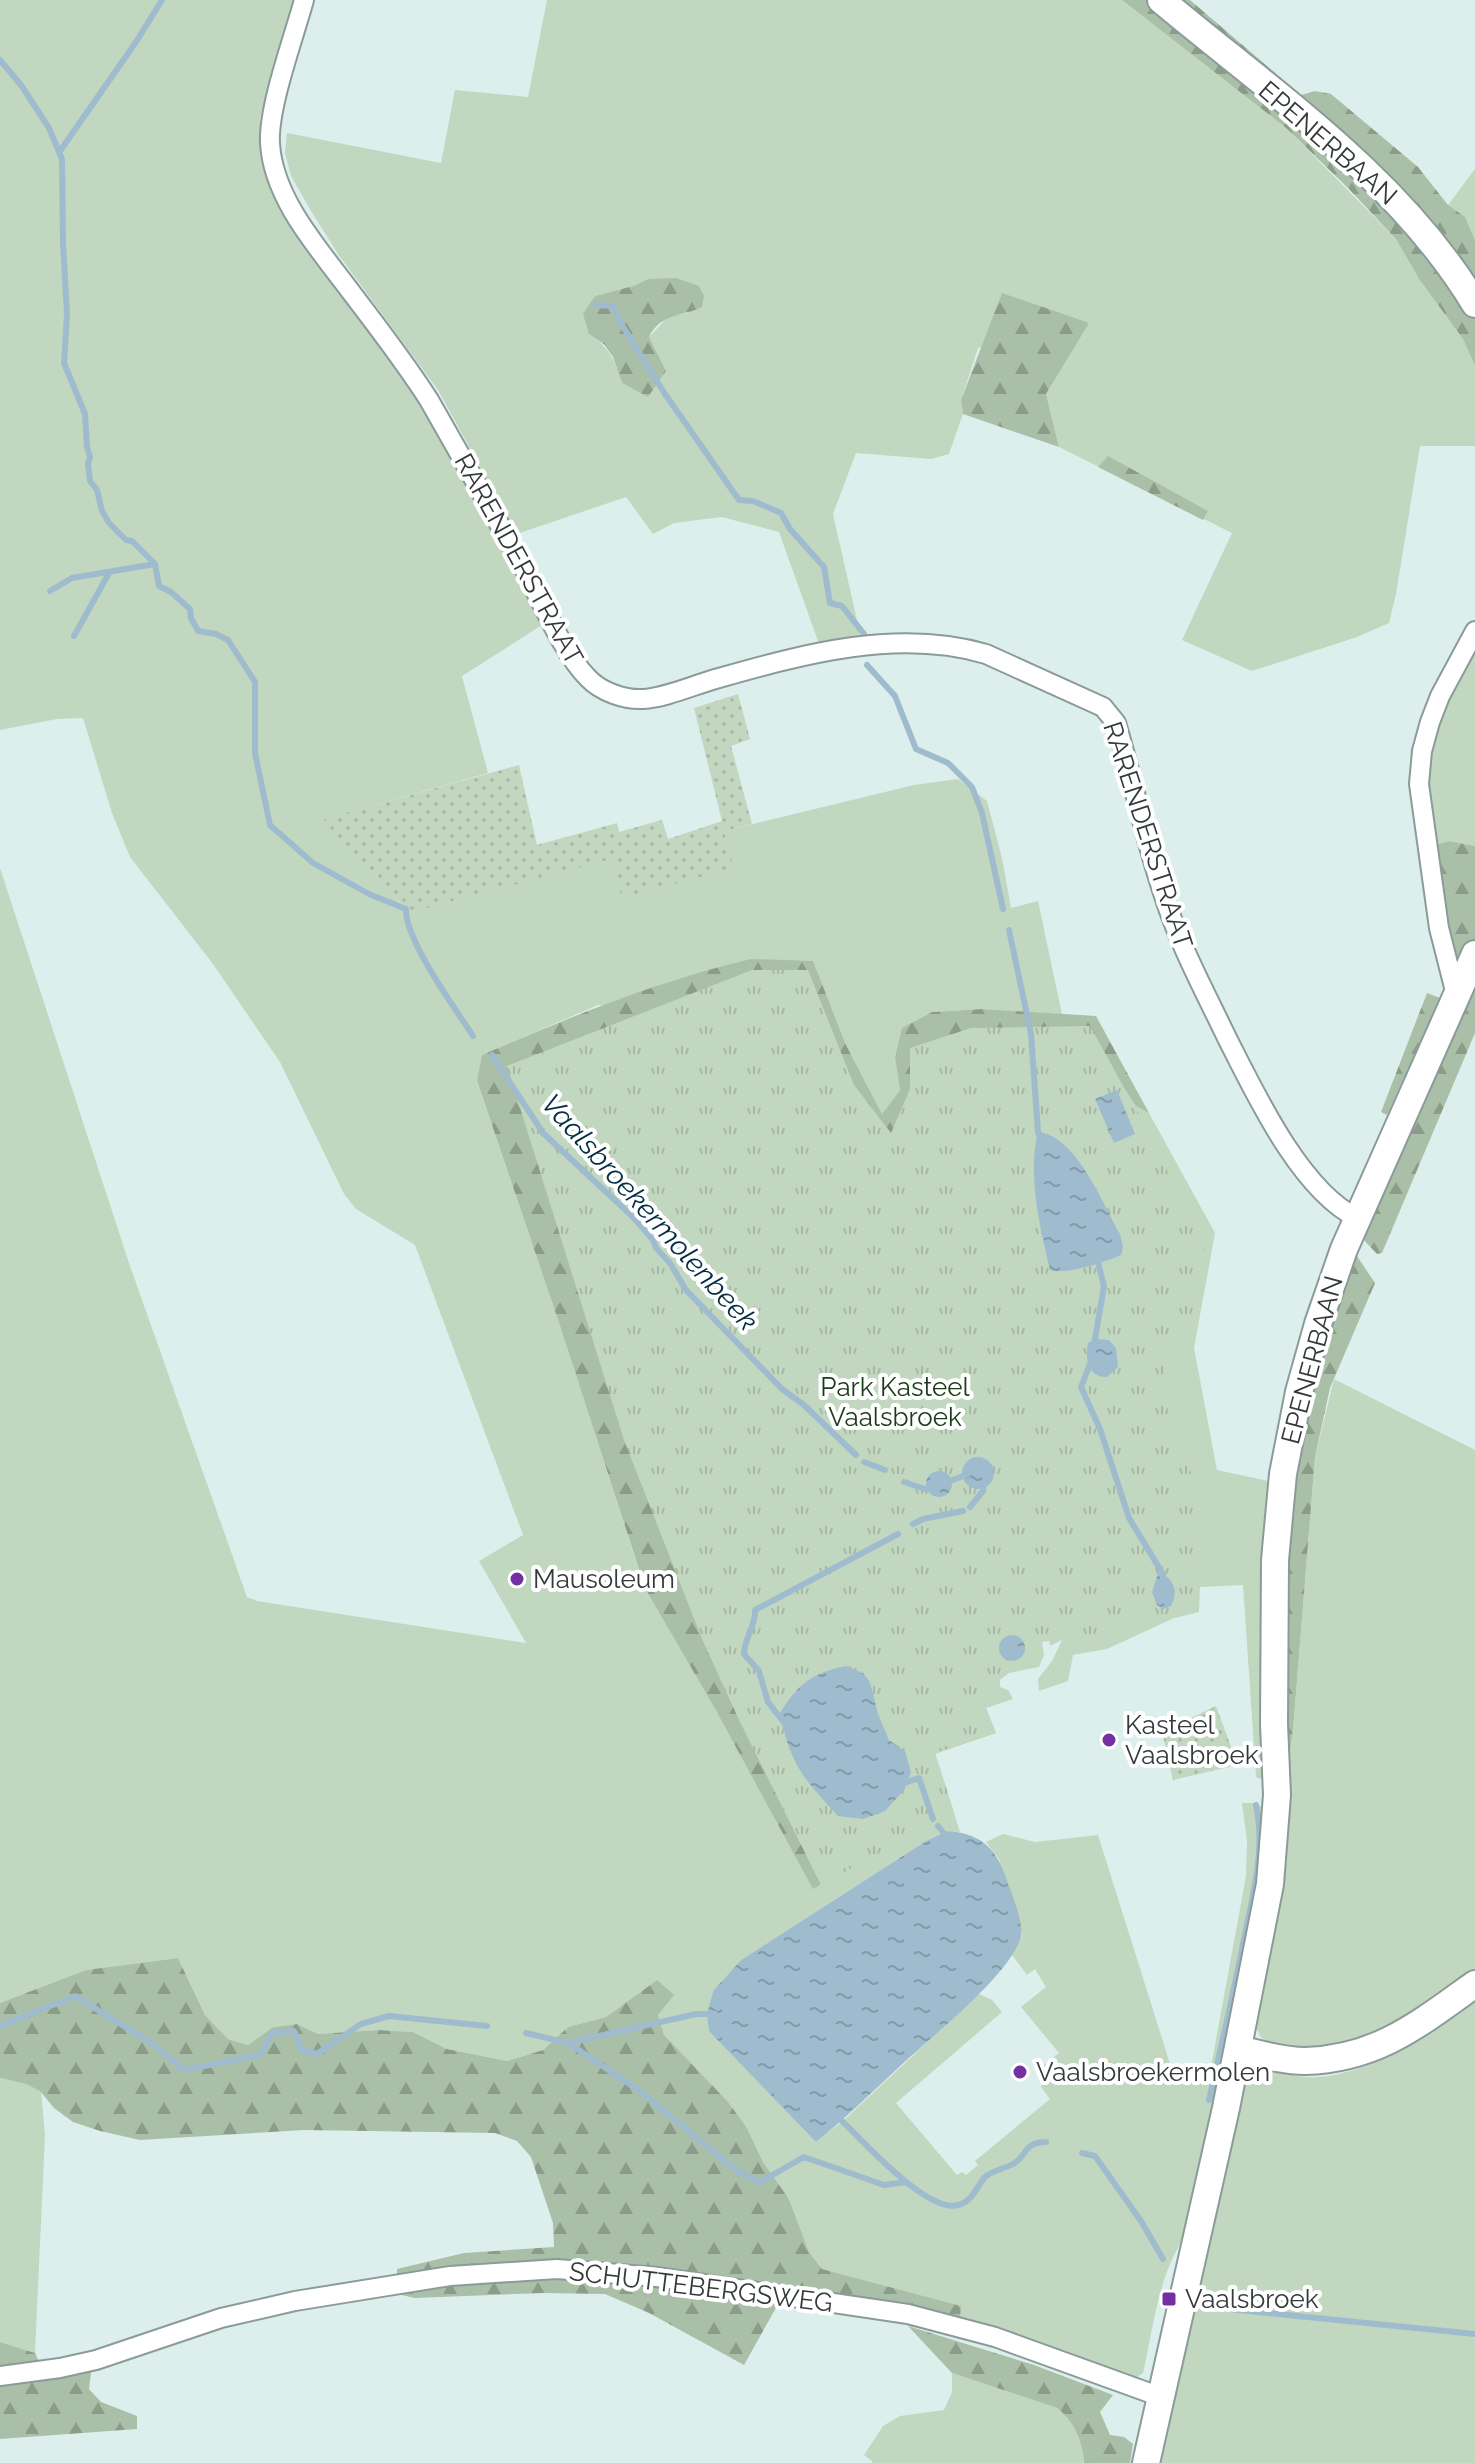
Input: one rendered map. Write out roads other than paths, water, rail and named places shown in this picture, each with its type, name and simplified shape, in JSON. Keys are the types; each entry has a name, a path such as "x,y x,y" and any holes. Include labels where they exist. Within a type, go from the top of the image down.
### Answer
{"street":[{"name":"RARENDERSTRAAT","path":"304,0 272,116 270,141 275,174 291,207 429,400 556,628 589,680 620,696 645,699 805,657 866,645 921,642 986,654 1103,707 1116,723 1162,891 1192,968 1251,1084 1288,1148 1314,1183 1334,1203 1357,1218"},
{"name":"EPENERBAAN","path":"1161,0 1336,144 1382,188 1408,214 1446,261 1475,304"},
{"path":"1456,995 1439,928 1419,784 1422,751 1430,722 1440,696 1475,631"},
{"name":"EPENERBAAN","path":"1238,2049 1270,1884 1277,1795 1274,1587 1278,1517 1299,1392 1318,1324 1357,1218 1475,954"},
{"path":"1146,2463 1238,2049 1305,2061 1355,2055 1417,2027 1475,1984"},
{"name":"SCHUTTEBERGSWEG","path":"0,2376 96,2360 212,2320 295,2301 450,2276 557,2269 657,2277 908,2314 995,2337 1161,2397"}],"water":[{"path":"1117,1090 1135,1134 1114,1143 1095,1099"},
{"path":"1038,1132 1052,1136 1064,1145 1087,1173 1120,1234 1121,1255 1076,1269 1050,1270 1034,1183"},
{"path":"1095,1339 1109,1340 1116,1348 1118,1367 1107,1377 1095,1374 1089,1366 1088,1343"},
{"path":"978,1457 989,1462 994,1473 989,1484 978,1489 967,1484 962,1473 967,1462"},
{"path":"939,1471 948,1475 952,1484 948,1493 939,1497 930,1493 926,1484 930,1475"},
{"path":"1158,1574 1167,1577 1174,1588 1171,1606 1164,1609 1157,1605 1152,1592"},
{"path":"1012,1635 1021,1639 1025,1648 1021,1657 1012,1661 1003,1657 999,1648 1003,1639"},
{"path":"846,1666 863,1673 870,1682 889,1740 905,1751 911,1772 904,1790 885,1811 863,1819 838,1816 807,1780 788,1745 780,1713 807,1681"},
{"path":"947,1831 976,1838 996,1856 1017,1908 1020,1940 1000,1972 966,2007 816,2142 709,2031 707,2014 713,1991 741,1960 926,1841"}],"waterway":[{"path":"60,151 162,0"},
{"name":"Vaalsbroekermolenbeek","path":"0,60 21,85 49,128 62,159 67,314 64,363 85,414 90,481 97,490 102,511 109,523 155,564 159,586 190,609 198,631 228,640 255,682 255,753 270,825 313,863 369,894 406,909 422,955 473,1036"},
{"path":"596,305 614,306 620,322 665,394 739,500 753,501 781,513 790,529 824,567 830,603 842,606 864,634"},
{"path":"50,591 72,578 155,564"},
{"path":"74,636 109,573"},
{"path":"867,665 895,696 916,749 948,763 972,787 982,813 1003,909"},
{"path":"1009,930 1031,1034 1041,1139"},
{"name":"Vaalsbroekermolenbeek","path":"492,1055 543,1133 633,1217 670,1263 686,1290 782,1389 804,1405 856,1455"},
{"path":"1094,1345 1104,1286 1097,1258"},
{"path":"1090,1364 1081,1387 1100,1429 1129,1518 1163,1574 1163,1580"},
{"name":"Vaalsbroekermolenbeek","path":"864,1462 885,1470"},
{"name":"Vaalsbroekermolenbeek","path":"945,1483 968,1474"},
{"name":"Vaalsbroekermolenbeek","path":"904,1482 931,1488"},
{"name":"Vaalsbroekermolenbeek","path":"970,1507 983,1491 984,1483"},
{"name":"Vaalsbroekermolenbeek","path":"913,1524 963,1511"},
{"name":"Vaalsbroekermolenbeek","path":"785,1724 768,1702 759,1671 744,1654 755,1610 898,1534"},
{"name":"Vaalsbroekermolenbeek","path":"899,1785 919,1778 933,1819"},
{"path":"1209,2100 1257,1874 1259,1822 1256,1805"},
{"name":"Vaalsbroekermolenbeek","path":"938,1826 946,1836 944,1839"},
{"path":"0,2026 75,1996 150,2042 184,2070 260,2055 273,2033 294,2031 302,2050 317,2054 361,2024 389,2016 487,2026"},
{"path":"568,2043 696,2014 715,2014"},
{"path":"526,2033 568,2043 640,2091 738,2172 760,2182 804,2157 884,2185 906,2182"},
{"name":"Vaalsbroekermolenbeek","path":"841,2115 841,2120 898,2175 933,2200 948,2205 965,2202 988,2175 1010,2166 1033,2144 1046,2142"},
{"name":"Vaalsbroekermolenbeek","path":"1082,2153 1095,2156 1141,2221 1163,2259"},
{"name":"Vaalsbroekermolenbeek","path":"1209,2307 1475,2334"}],"place":[{"name":"Mausoleum","path":"517,1579"},
{"name":"Kasteel Vaalsbroek","path":"1109,1740"},
{"name":"Vaalsbroekermolen","path":"1020,2072"},
{"name":"Vaalsbroek","path":"1169,2299"}],"park label":[{"name":"Park Kasteel Vaalsbroek","path":"895,1402"}]}
